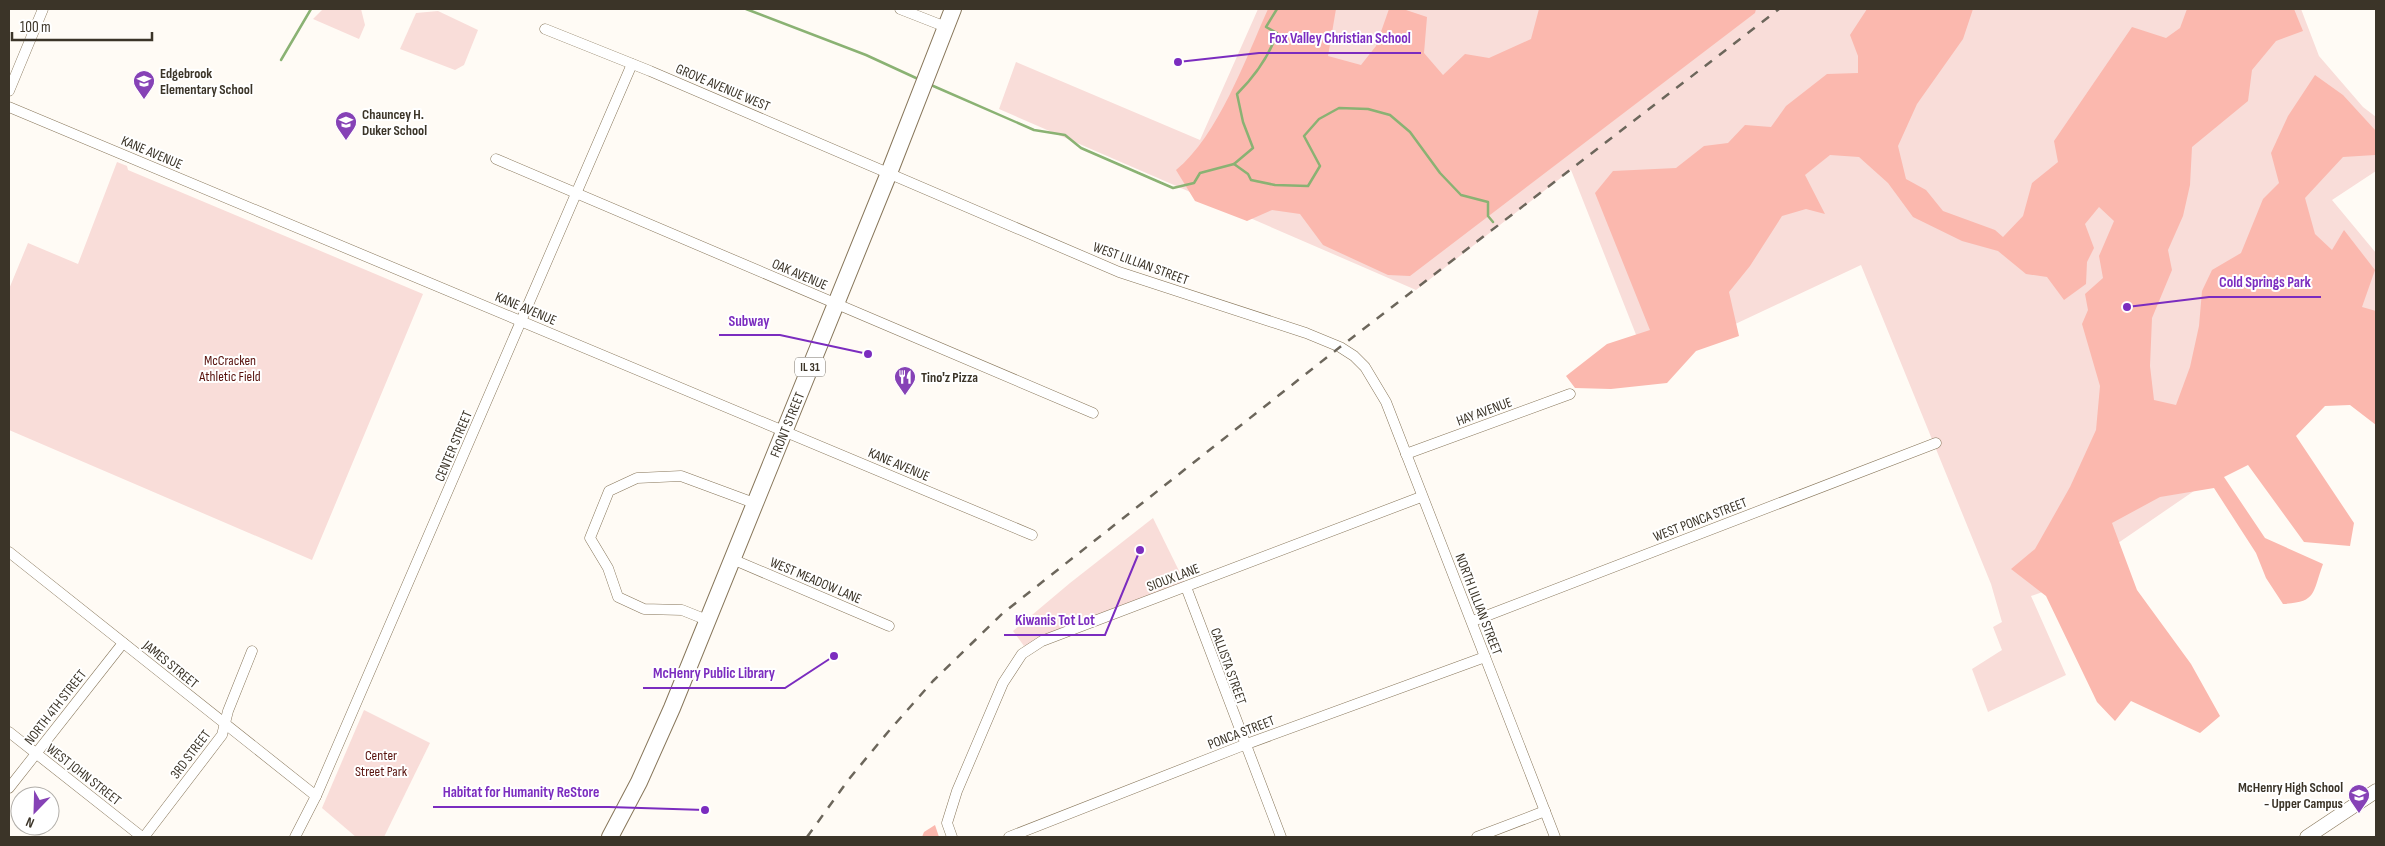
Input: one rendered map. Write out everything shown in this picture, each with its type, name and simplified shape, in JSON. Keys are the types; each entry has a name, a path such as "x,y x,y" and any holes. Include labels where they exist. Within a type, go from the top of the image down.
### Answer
{"main road":[{"name":"FRONT STREET","path":"610,837 639,782 668,717 889,173 953,9"}],"street":[{"path":"9,91 43,9"},
{"path":"900,9 946,27"},
{"name":"GROVE AVENUE WEST","path":"544,29 632,64 889,173"},
{"name":"CENTER STREET","path":"295,837 316,796 632,64"},
{"name":"KANE AVENUE","path":"9,107 1032,535"},
{"name":"OAK AVENUE","path":"496,159 1093,413"},
{"name":"WEST LILLIAN STREET","path":"889,173 1119,272 1306,333 1340,347 1354,356 1376,382"},
{"name":"NORTH LILLIAN STREET","path":"1376,382 1406,454 1421,497 1473,621 1485,657 1555,837"},
{"name":"HAY AVENUE","path":"1406,454 1570,394"},
{"name":"WEST PONCA STREET","path":"1473,621 1936,443"},
{"path":"707,620 682,610 644,609 618,597 608,568 590,538 609,491 637,478 681,476 754,503"},
{"name":"SIOUX LANE","path":"952,837 947,824 957,791 1003,682 1022,654 1042,641 1421,497"},
{"name":"JAMES STREET","path":"9,552 316,796"},
{"name":"WEST MEADOW LANE","path":"732,559 888,626"},
{"name":"CALLISTA STREET","path":"1186,587 1244,745 1281,837"},
{"name":"NORTH 4TH STREET","path":"9,788 123,643"},
{"name":"3RD STREET","path":"143,837 222,735 228,711 252,651"},
{"name":"PONCA STREET","path":"1009,837 1244,745 1485,657"},
{"name":"WEST JOHN STREET","path":"9,732 143,837"},
{"path":"2307,837 2376,791"},
{"path":"1477,837 1545,811"}],"green space":[{"path":"323,9 361,9 365,25 359,39 313,19"},
{"path":"1258,9 2301,9 2319,56 2363,107 2376,117 2376,171 2332,200 2376,253 2376,349 2315,408 2051,589 2031,596 2066,675 1988,712 1972,669 2002,650 1993,627 2002,622 1991,584 1861,265 1648,365 1571,170 1416,290 999,109 1016,62 1200,140"},
{"path":"438,11 478,30 464,65 455,70 400,49 416,13"},
{"name":"McCracken Athletic Field","path":"117,162 127,166 128,170 423,294 312,560 9,430 9,289 28,243 78,264"},
{"path":"1153,518 1185,583 1024,646 1013,631 1070,583"},
{"name":"Center Street Park","path":"364,710 430,743 384,837 356,837 322,808"}],"shaded area":[{"path":"1268,9 1336,9 1328,56 1361,65 1376,46 1389,9 1403,9 1427,17 1424,53 1443,75 1465,54 1489,58 1531,39 1539,9 1756,9 1755,13 1410,276 1388,275 1323,245 1300,214 1272,210 1247,221 1195,201 1176,170 1191,155 1218,117 1230,95"},
{"path":"1867,9 1973,9 1963,39 1917,104 1898,146 1906,179 1926,190 1943,211 1995,230 2003,237 2023,216 2032,183 2058,162 2054,141 2132,27 2166,38 2180,28 2187,9 2294,9 2303,31 2276,41 2252,70 2248,101 2192,147 2190,185 2183,216 2168,250 2172,270 2152,318 2150,366 2154,400 2176,405 2190,367 2199,326 2202,291 2212,270 2241,253 2263,199 2279,183 2271,153 2288,116 2315,75 2343,95 2376,131 2375,155 2343,157 2305,198 2315,234 2332,250 2344,230 2375,270 2362,307 2376,311 2376,425 2350,405 2325,406 2296,436 2354,523 2350,546 2304,542 2248,465 2224,477 2265,538 2323,564 2312,594 2302,601 2283,604 2266,578 2256,553 2214,488 2160,497 2112,523 2137,590 2191,664 2220,716 2200,733 2131,701 2115,721 2097,702 2046,596 2011,569 2035,549 2070,487 2096,430 2100,386 2082,324 2088,310 2085,294 2103,278 2099,256 2114,221 2099,207 2085,224 2094,248 2087,262 2086,284 2064,300 2047,277 2026,274 1998,251 1962,241 1913,217 1888,183 1859,157 1830,155 1805,175 1825,214 1806,209 1782,216 1750,266 1729,292 1739,336 1696,351 1667,383 1611,389 1575,388 1566,376 1607,344 1650,330 1595,193 1613,171 1676,168 1704,146 1728,143 1745,125 1771,127 1786,106 1827,74 1858,73 1858,56 1850,35"},
{"path":"935,825 939,837 922,837 924,832"}],"waterway":[{"path":"281,60 311,9"},
{"path":"746,9 866,55 916,78"},
{"path":"1234,164 1253,148 1243,122 1237,94 1255,74 1270,50 1277,33 1266,27 1277,9"},
{"path":"931,85 1034,130 1065,135 1081,148 1173,188 1194,183 1200,173 1234,164 1248,174 1251,180 1275,185 1308,186 1320,166 1304,136 1319,119 1339,108 1368,109 1390,115 1410,132 1440,173 1461,195 1488,202 1488,216 1493,222"}],"railway":[{"path":"807,837 849,779 888,732 933,681 1003,613 1340,347 1779,9"}],"place":[{"name":"Fox Valley Christian School","path":"1178,62"},
{"name":"Edgebrook Elementary School","path":"144,100"},
{"name":"Chauncey H. Duker School","path":"346,141"},
{"name":"Cold Springs Park","path":"2127,307"},
{"name":"Subway","path":"868,354"},
{"name":"Tino'z Pizza","path":"905,396"},
{"name":"Kiwanis Tot Lot","path":"1140,550"},
{"name":"McHenry Public Library","path":"834,656"},
{"name":"Habitat for Humanity ReStore","path":"705,810"},
{"name":"McHenry High School - Upper Campus","path":"2359,814"}]}
